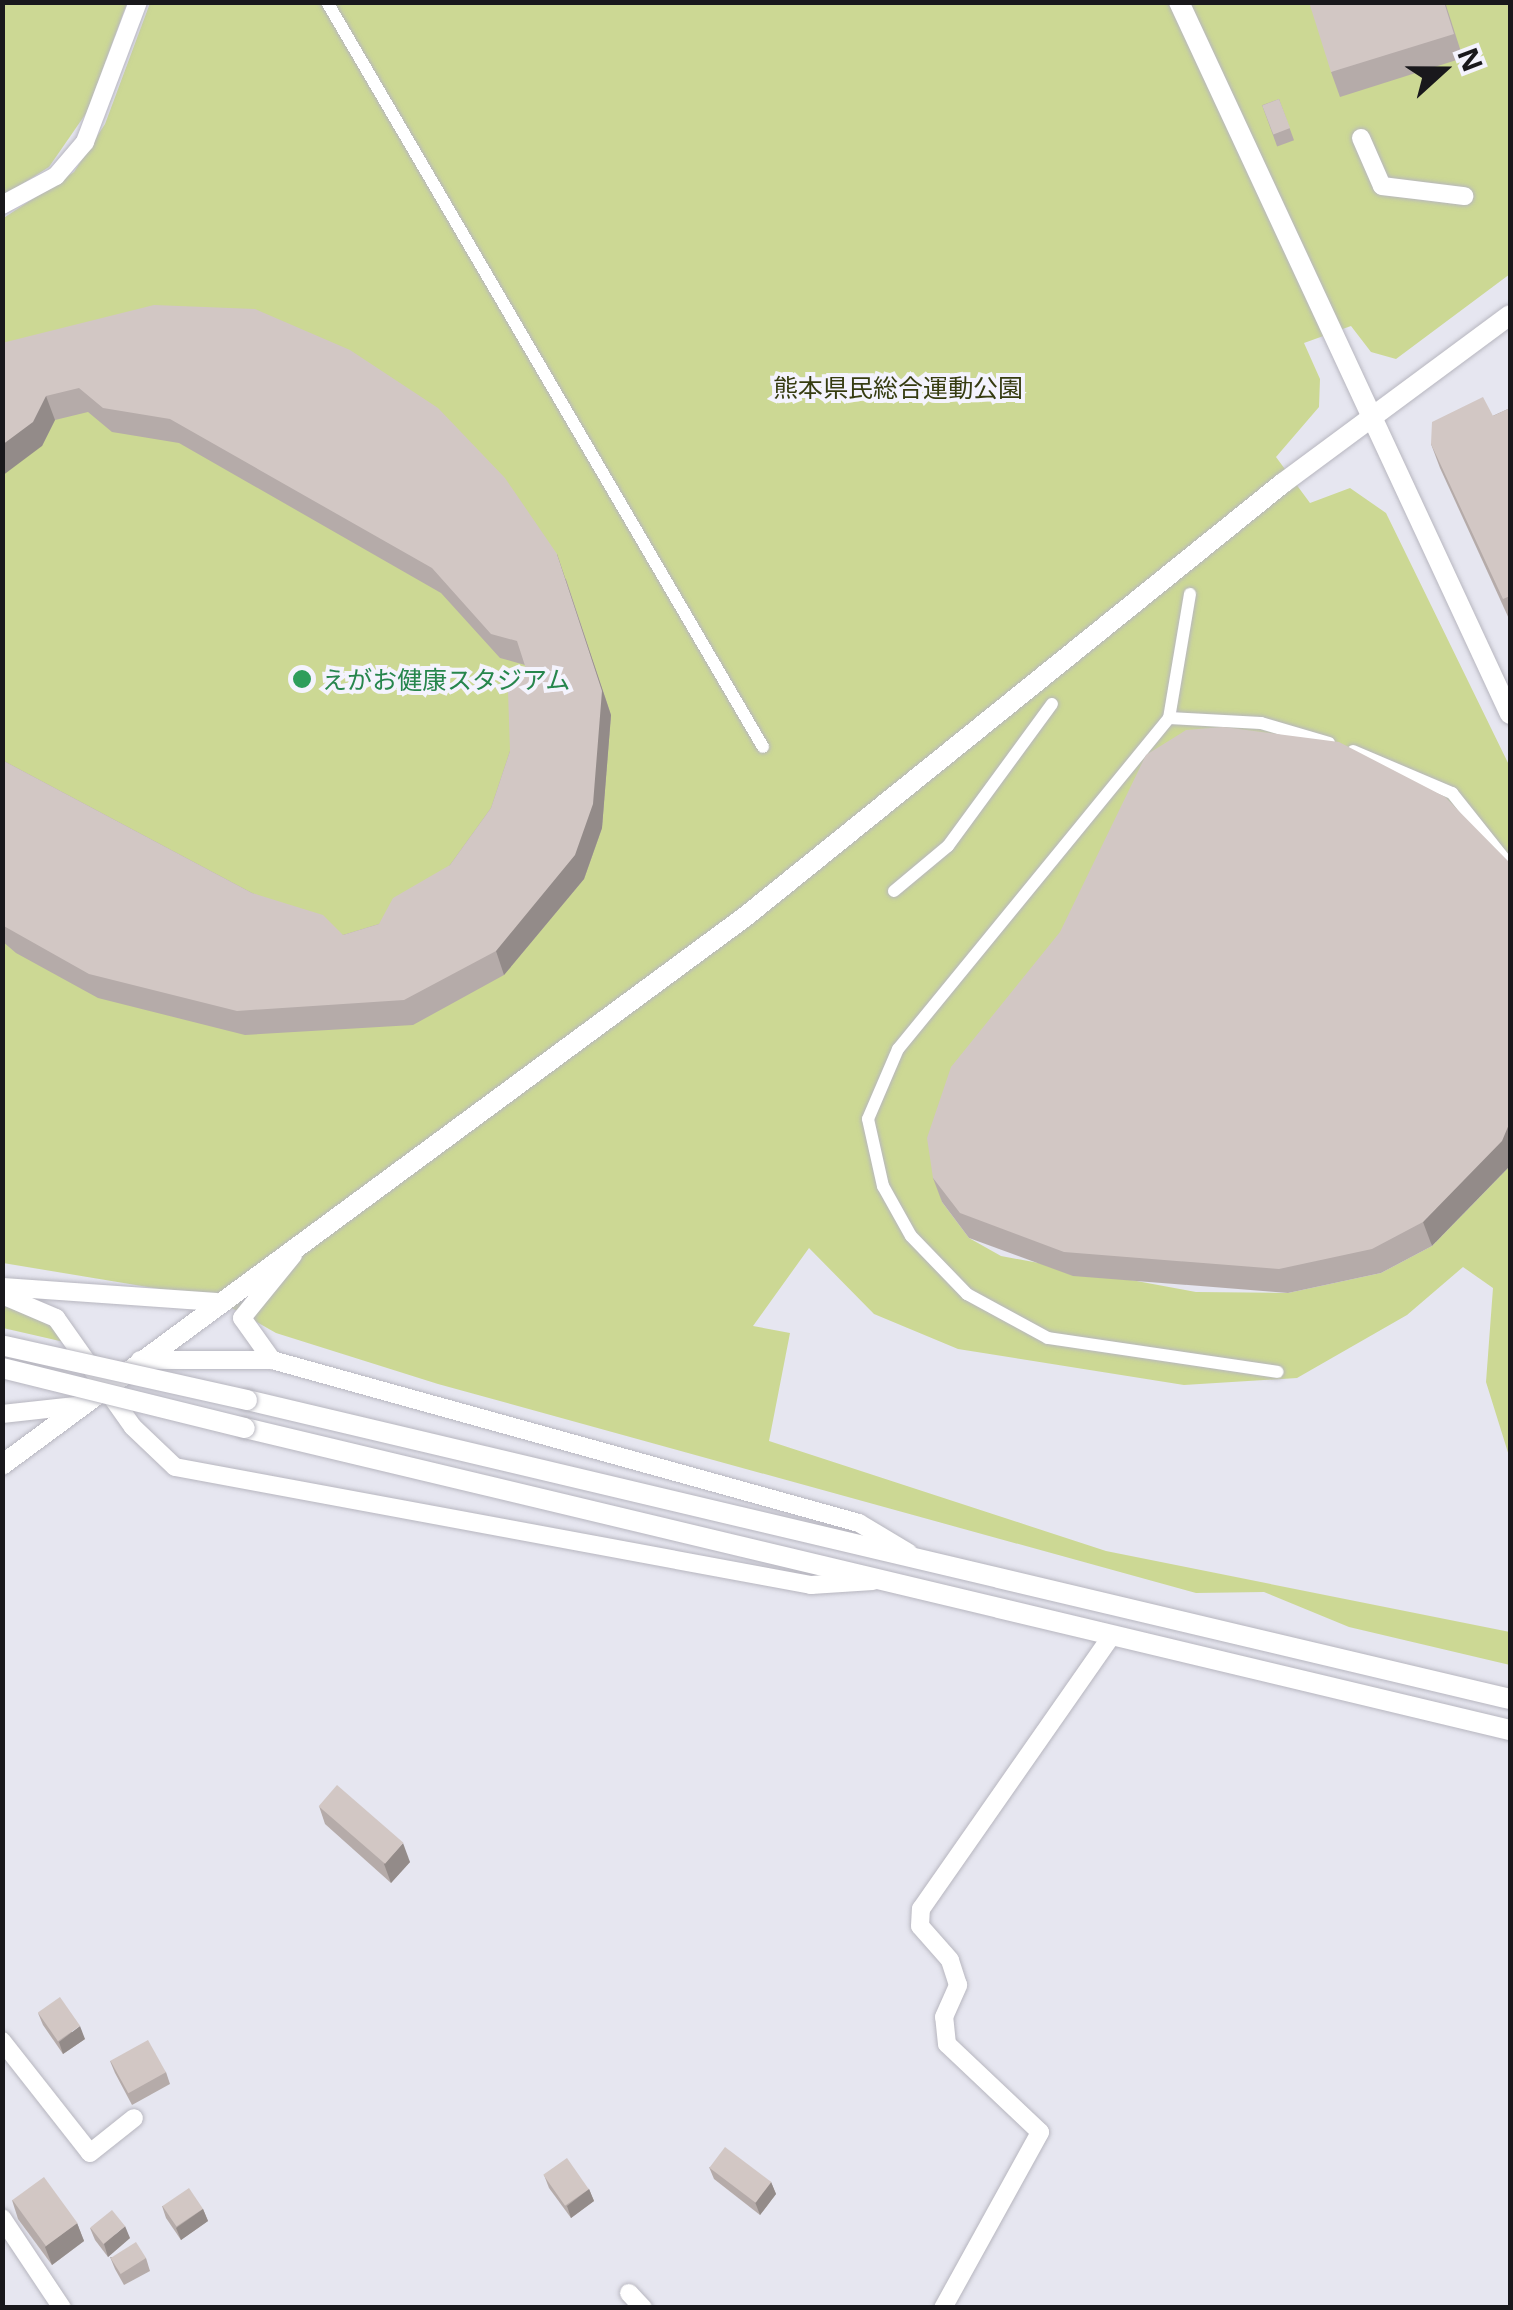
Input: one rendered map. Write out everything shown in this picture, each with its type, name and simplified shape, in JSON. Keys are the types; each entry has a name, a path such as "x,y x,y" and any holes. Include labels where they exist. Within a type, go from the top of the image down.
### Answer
{"street":[{"path":"2,205 56,176 85,142 138,2"},
{"path":"327,2 763,747"},
{"path":"1179,2 1368,420 1510,714"},
{"path":"1361,138 1382,186 1464,196"},
{"path":"2,1465 216,1302 746,916 1368,420 1510,315"},
{"path":"1190,594 1169,718 898,1049 868,1119 883,1186 911,1236 967,1294 1048,1338 1277,1372"},
{"path":"894,892 948,846 1052,704"},
{"path":"1169,718 1262,724 1452,792 1510,866"},
{"path":"272,1360 242,1318 310,1235"},
{"path":"2,1287 216,1302"},
{"path":"2,1295 56,1318 105,1386 175,1468 812,1584 906,1579"},
{"path":"3,1353 247,1400 910,1553 1510,1699"},
{"path":"3,1353 246,1428 906,1579 1110,1638 1510,1730"},
{"path":"139,1360 272,1360 859,1522 910,1553"},
{"path":"2,1414 83,1405"},
{"path":"943,2308 1040,2132 946,2044 944,2018 958,1986 950,1960 920,1926 921,1909 1110,1638"},
{"path":"2,2041 90,2153 134,2118"},
{"path":"2,2218 62,2308"},
{"path":"629,2293 643,2308"}],"green space":[{"path":"3,3 127,3 87,112 49,167 3,196"},
{"name":"熊本県民総合運動公園","path":"150,3 1510,3 1510,274 1396,359 1371,352 1351,326 1304,343 1320,379 1319,407 1276,457 1310,503 1350,488 1386,513 1510,767 1510,879 936,1162 942,1202 969,1238 1001,1256 1196,1292 1288,1293 1381,1273 1432,1246 1510,1166 1510,1459 1486,1382 1493,1288 1463,1267 1407,1315 1297,1378 1184,1385 958,1349 874,1314 809,1248 753,1326 790,1333 769,1441 1106,1551 1510,1632 1510,1665 1349,1627 1264,1592 1196,1593 438,1384 276,1333 214,1298 3,1263 2,219 74,172 105,124"},
{"path":"3,1306 46,1319 73,1344 3,1328"}],"building":[{"path":"1309,2 1444,2 1454,34 1331,72"},
{"path":"1279,99 1290,128 1273,134 1262,105"},
{"path":"154,305 255,309 350,350 438,408 505,478 557,554 602,691 593,804 575,855 496,951 404,1000 237,1011 89,974 2,925 2,760 252,893 323,915 343,935 379,924 393,898 450,865 491,808 510,751 508,691 528,675 517,641 491,634 432,568 170,419 103,408 79,388 46,396 33,422 2,445 2,343"},
{"path":"1483,397 1493,416 1510,408 1510,596 1503,599 1431,444 1432,422"},
{"path":"1223,727 1339,742 1445,797 1508,861 1510,1122 1502,1141 1423,1222 1372,1249 1279,1269 1064,1252 960,1213 933,1178 927,1138 951,1067 1060,932 1146,755 1186,730"},
{"path":"337,1785 403,1843 385,1864 319,1806"},
{"path":"60,1997 80,2026 58,2041 38,2012"},
{"path":"148,2040 166,2072 128,2093 110,2061"},
{"path":"725,2147 771,2182 756,2203 709,2168"},
{"path":"567,2158 589,2189 565,2206 543,2175"},
{"path":"44,2177 78,2223 46,2246 12,2200"},
{"path":"189,2188 203,2209 176,2227 162,2206"},
{"path":"112,2210 125,2226 103,2244 90,2228"},
{"path":"136,2242 146,2258 121,2274 111,2258"}],"place":[{"name":"えがお健康スタジアム","path":"302,679"}]}
